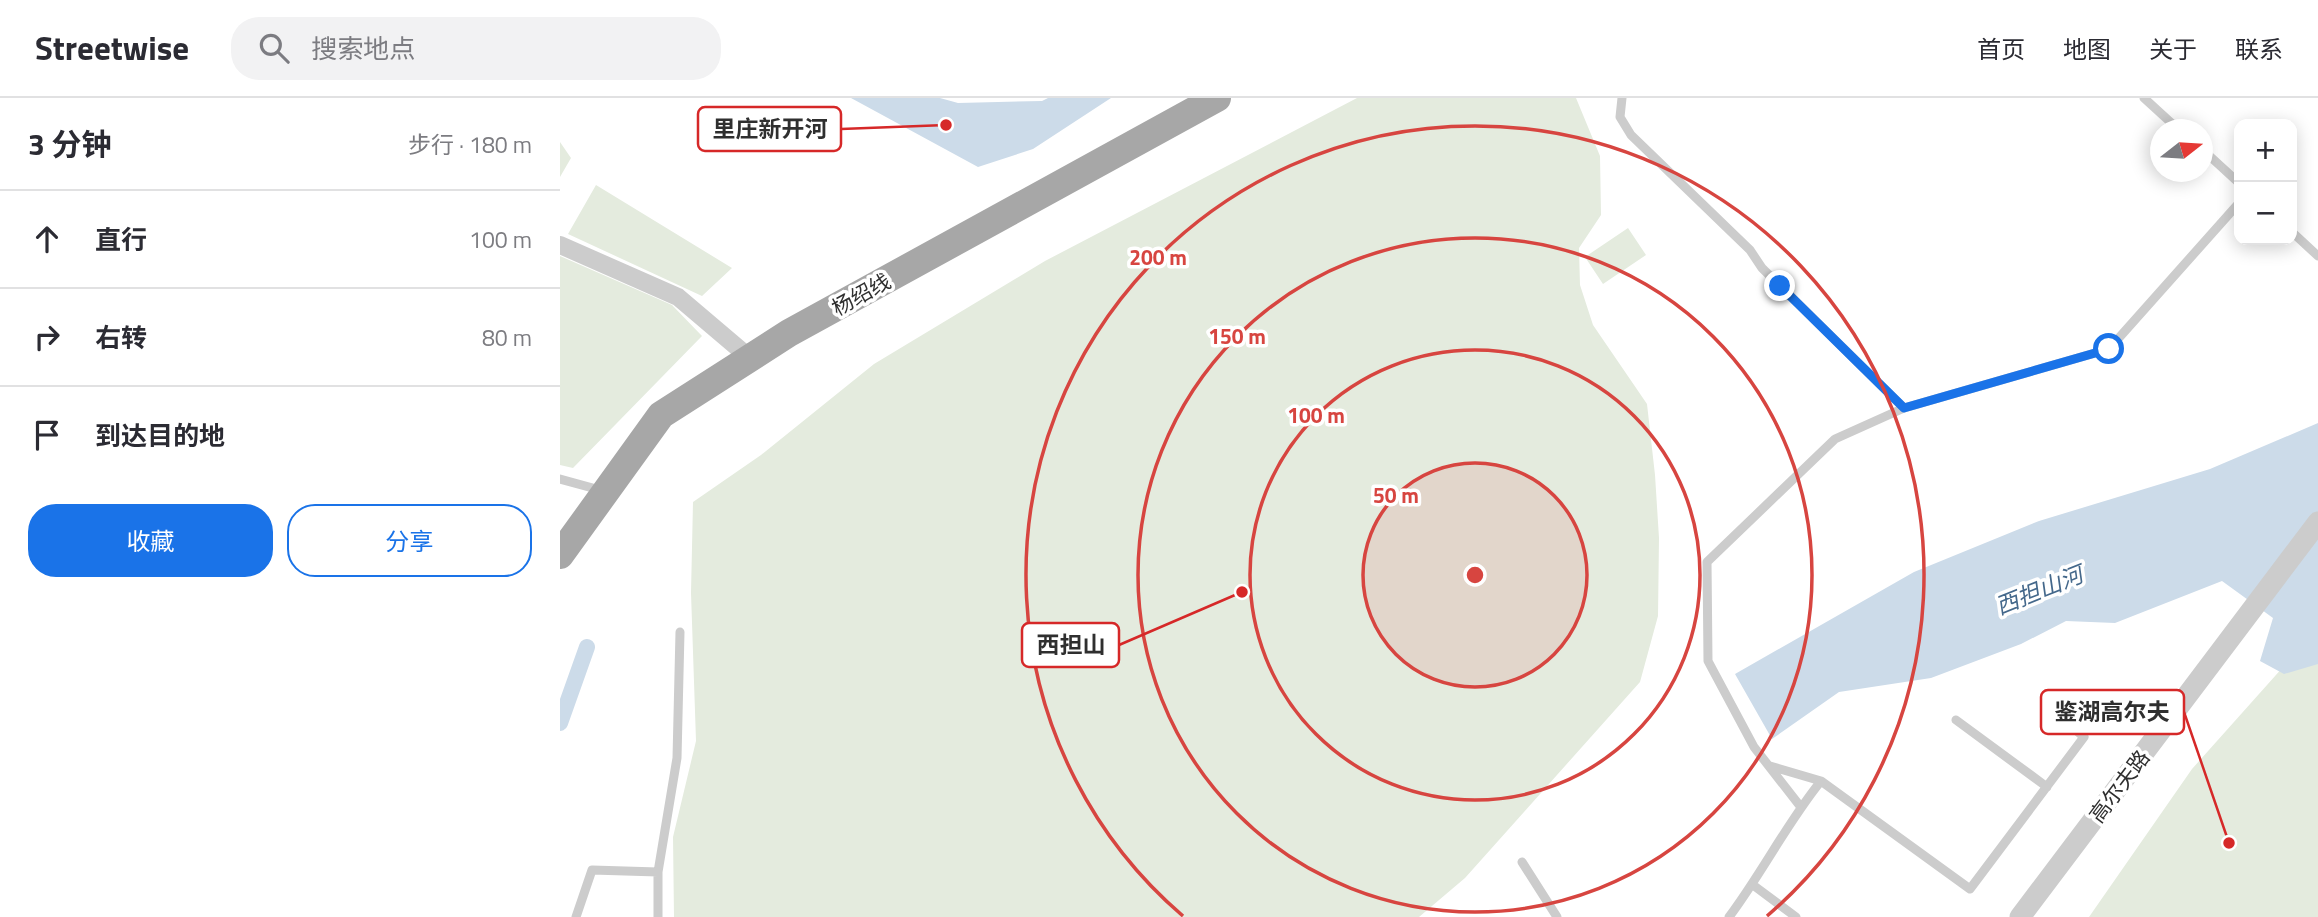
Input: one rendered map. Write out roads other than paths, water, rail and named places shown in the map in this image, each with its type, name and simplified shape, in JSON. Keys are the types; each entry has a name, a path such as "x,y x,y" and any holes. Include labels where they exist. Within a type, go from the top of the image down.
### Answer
{"main road":[{"name":"杨绍线","path":"560,555 661,415 789,333 1217,98"}],"street":[{"path":"560,245 678,297 751,359"},
{"name":"高尔夫路","path":"2020,917 2318,522"}],"lane":[{"path":"1622,98 1620,117 1630,135 1750,250 1762,268 1904,408"},
{"path":"2144,98 2167,119"},
{"path":"2213,159 2238,182"},
{"path":"1800,806 1754,747 1708,661 1707,562 1835,439 1904,408 2109,349 2234,209"},
{"path":"2297,237 2318,256"},
{"path":"560,479 606,491"},
{"path":"658,917 658,872 677,758 680,632"},
{"path":"1769,766 1821,781 1970,889 2084,737 2045,704"},
{"path":"1956,720 2047,787"},
{"path":"1729,917 1753,885 1800,806 1821,781"},
{"path":"1522,862 1557,917"},
{"path":"576,917 592,870 658,872"},
{"path":"1753,885 1796,917"}],"water":[{"path":"851,98 940,98 958,103 1111,98 1033,149 978,167"},
{"name":"西担山河","path":"2318,423 2318,664 2284,674 2260,661 2273,618 2222,581 2115,623 2066,621 2021,644 1931,678 1839,692 1772,739 1735,674 1914,572 2039,521 2210,469"}],"waterway":[{"path":"560,723 587,647"}],"place":[{"name":"里庄新开河","path":"946,125"},
{"name":"西担山","path":"1242,592"},
{"name":"鉴湖高尔夫","path":"2229,843"}]}
